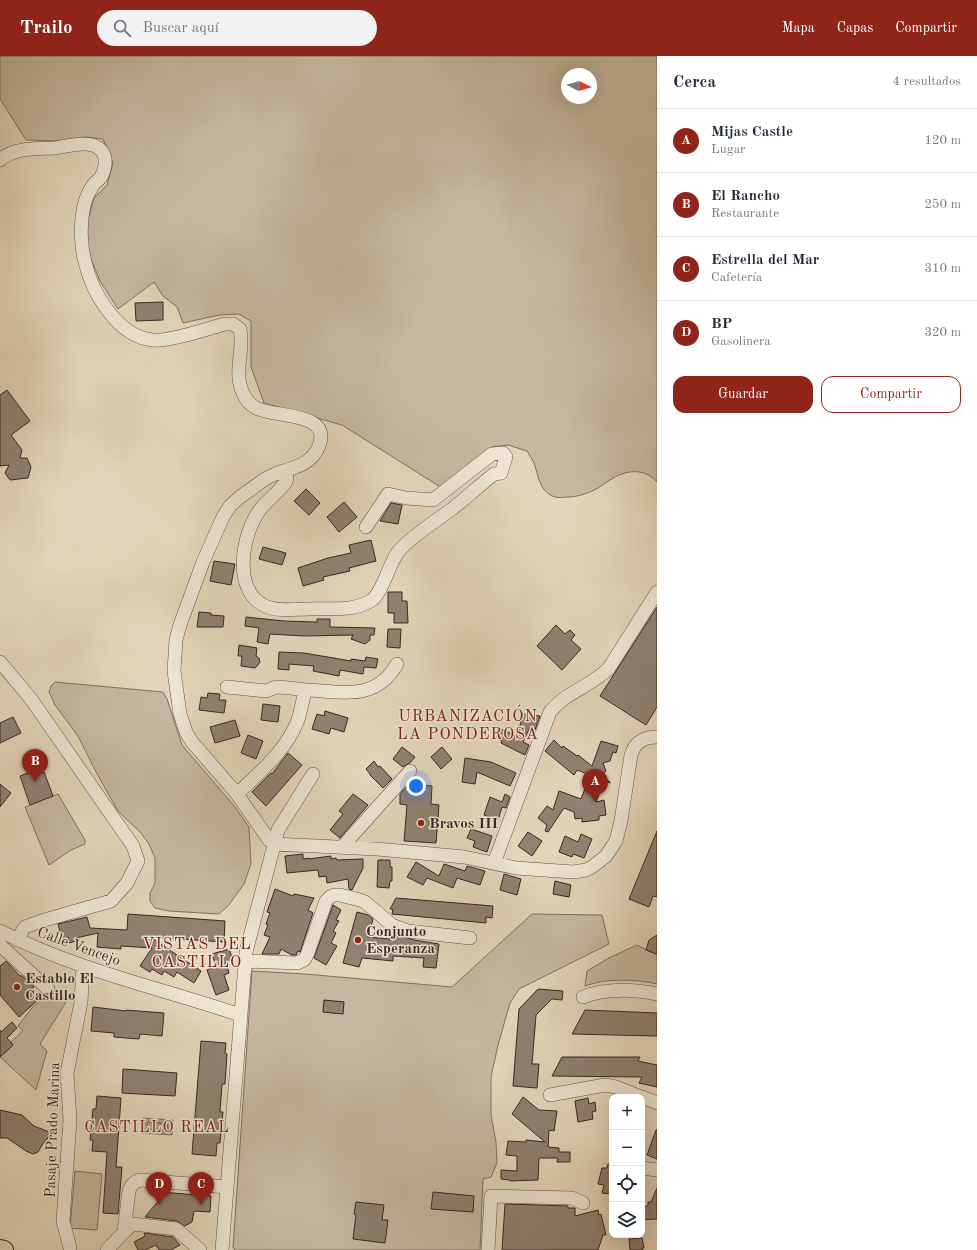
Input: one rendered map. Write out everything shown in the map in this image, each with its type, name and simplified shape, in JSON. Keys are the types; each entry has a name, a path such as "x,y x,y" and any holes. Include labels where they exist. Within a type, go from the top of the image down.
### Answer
{"highway":[{"path":"0,1249 4,1250"}],"street":[{"path":"0,160 4,156 16,151 90,144 98,147 103,152 105,159 104,169 87,196 83,210 82,224 84,256 92,282 106,308 117,322 129,332 141,338 154,340 167,339 224,324 233,324 240,329 242,336 238,367 244,395 250,403 261,410 308,420 316,424 320,433 320,444 316,453 309,460 298,467 277,473 265,479 230,506 223,517 203,562 180,625 175,647 174,671 176,689 180,714 186,732 200,752 236,794 269,840 274,844 377,849 464,857 516,868 573,872 586,870 597,864 613,847 618,834 631,755 634,747 645,738 657,737"},
{"path":"277,473 284,475 287,478 286,482 259,510 248,536 243,558 244,574 248,588 256,600 265,606 279,609 347,608 356,607 374,599 398,552 494,474 501,473 506,457 503,453 492,454 433,500 406,498 388,494 366,527"},
{"path":"494,863 550,712 556,704 602,676 609,668 657,592"},
{"path":"0,662 31,699 129,839 138,861 127,882 111,901 25,927 16,940"},
{"path":"227,687 266,691 276,687 346,693 358,692 383,682 391,674 397,664"},
{"path":"236,794 272,761 285,744 298,720 305,690"},
{"path":"342,847 410,771"},
{"path":"222,1250 246,952 278,830 313,774"},
{"path":"245,960 296,963 304,960 326,901 330,897 340,895 365,902 392,925 408,931 470,938"},
{"name":"Calle Vencejo","path":"0,932 16,940 83,966 240,1016"},
{"path":"0,945 48,989"},
{"name":"Pasaje Prado Marina","path":"70,1248 63,1221 70,1120 67,1073 81,1002 83,966"},
{"path":"583,997 595,992 608,990 657,994"},
{"path":"550,1095 605,1085 616,1087 634,1094"},
{"path":"645,1098 657,1103"},
{"path":"645,1168 657,1170"},
{"path":"124,1232 129,1190 135,1181 140,1180 227,1187"},
{"path":"488,1250 491,1196 572,1198 583,1203"},
{"path":"107,1250 133,1224 176,1229 200,1250"}],"shaded area":[{"path":"0,56 657,56 657,482 646,474 640,472 628,472 585,494 571,497 555,497 545,491 533,461 527,451 508,445 492,447 442,488 342,425 264,403 251,367 251,321 239,314 219,315 183,323 177,307 163,296 154,282 118,309 100,281 87,249 87,224 94,198 107,185 113,163 103,139 85,137 59,141 26,140 0,99"},
{"path":"55,682 163,692 167,699 182,745 235,807 249,827 251,864 244,884 228,906 219,914 169,911 155,908 150,901 150,893 155,883 155,858 149,844 140,832 118,811 78,736 55,705 49,692 51,686"},
{"path":"58,794 85,840 85,844 71,850 49,865 25,807"},
{"path":"532,914 602,915 609,944 519,989 510,1003 491,1077 491,1115 496,1142 497,1163 491,1177 483,1179 480,1250 235,1250 233,1248 252,971 305,974 452,987"},
{"path":"637,945 657,955 657,984 621,980 593,983 585,986 587,971 611,957"},
{"path":"51,990 66,1002 40,1044 47,1051 36,1090 0,1057 13,1045 11,1042 23,1031 18,1026 31,1009"},
{"path":"75,1171 102,1174 97,1230 70,1228"}],"water":[{"path":"143,1118 173,1120 172,1135 142,1133"}],"building":[{"path":"163,302 163,320 136,321 135,303"},
{"path":"7,390 30,421 11,435 22,450 20,458 27,458 31,467 28,478 10,480 5,473 9,465 0,466 0,395"},
{"path":"306,489 320,503 309,515 294,501"},
{"path":"344,502 357,517 339,532 327,517"},
{"path":"391,503 402,505 398,524 380,521"},
{"path":"371,540 376,561 349,568 350,571 323,577 324,580 303,586 298,568 328,558 351,553 349,545"},
{"path":"263,547 286,553 282,565 259,559"},
{"path":"214,561 235,564 231,585 210,581"},
{"path":"388,592 402,592 402,601 407,601 408,623 394,623 394,613 388,613"},
{"path":"657,607 657,707 646,725 600,696"},
{"path":"199,612 224,616 223,627 197,627"},
{"path":"246,617 284,621 317,622 317,619 330,619 330,627 375,628 374,635 370,635 370,640 365,644 351,639 353,635 304,636 270,634 268,644 257,642 259,628 245,626"},
{"path":"556,625 565,634 570,630 575,635 571,640 581,649 562,670 537,646"},
{"path":"388,629 401,629 400,648 387,647"},
{"path":"239,645 257,648 256,656 259,658 260,662 255,668 241,666 242,656 238,656"},
{"path":"279,652 304,653 351,661 351,659 365,661 366,657 378,659 376,668 364,667 363,674 340,670 339,676 313,671 314,666 289,664 289,670 278,669"},
{"path":"208,693 220,694 219,700 226,700 224,713 199,710 201,697 207,698"},
{"path":"263,704 280,706 278,722 261,720"},
{"path":"325,711 348,718 344,732 331,728 329,734 312,729 317,714 324,716"},
{"path":"522,714 540,716 535,730 529,729 523,742 529,745 525,755 501,743 502,741 496,738 501,729 518,737"},
{"path":"13,717 21,733 0,743 0,723"},
{"path":"235,720 240,736 215,743 210,727"},
{"path":"248,735 263,741 256,759 241,753"},
{"path":"554,740 562,748 563,746 592,766 601,741 618,746 616,753 613,752 610,761 603,763 606,771 602,775 610,783 600,779 598,785 602,787 596,802 604,800 606,815 599,816 599,820 582,822 582,818 575,819 574,812 564,808 548,832 545,831 547,825 538,818 547,806 553,810 559,791 581,799 590,775 577,770 574,775 545,751"},
{"path":"402,747 415,757 410,763 403,767 393,759"},
{"path":"442,747 452,759 441,769 431,757"},
{"path":"288,753 302,765 266,806 252,792 271,773 272,774"},
{"path":"465,758 491,762 516,773 510,786 477,772 475,784 462,782"},
{"path":"374,761 378,767 380,766 392,779 383,788 366,769"},
{"path":"39,765 42,773 44,772 53,796 30,805 20,776 33,771 32,768"},
{"path":"0,784 11,793 0,807"},
{"name":"Bravos III","path":"409,784 432,786 431,804 439,805 436,843 404,841 407,805 400,804 400,794"},
{"path":"353,794 368,805 340,838 330,830 343,814 339,811"},
{"path":"505,794 510,797 506,808 502,807 498,820 484,815 490,797 502,802"},
{"path":"471,829 492,836 487,852 473,847 475,841 467,838"},
{"path":"657,831 657,897 653,896 649,907 629,899"},
{"path":"528,832 542,841 532,856 518,846"},
{"path":"581,834 592,839 584,858 573,854 572,857 559,852 565,836 578,842"},
{"path":"303,854 303,859 331,856 331,859 336,858 337,860 363,859 363,868 352,890 349,889 348,879 327,883 326,876 319,877 318,870 287,873 285,856"},
{"path":"378,860 390,860 390,867 392,867 392,881 390,881 389,888 377,887"},
{"path":"416,862 439,876 444,864 465,871 467,866 485,871 480,885 457,878 453,888 427,878 423,885 407,877"},
{"path":"504,874 521,879 517,895 500,890"},
{"path":"555,881 571,885 569,897 553,894"},
{"path":"275,889 293,896 294,894 314,898 308,910 313,913 300,952 298,951 296,955 292,955 281,949 279,954 262,954 270,937 264,935 268,925 266,924 270,913 267,912"},
{"path":"396,898 493,906 492,918 486,917 486,923 392,914 393,909 390,909"},
{"path":"333,905 341,910 336,920 339,921 333,931 336,933 331,943 337,946 326,965 314,958"},
{"path":"357,912 368,915 373,919 368,937 390,939 390,936 400,936 439,944 436,968 423,967 424,958 393,956 393,961 362,958 359,967 343,963"},
{"path":"128,914 225,921 224,942 150,937 201,971 194,983 177,972 174,977 164,971 162,975 152,969 150,972 140,966 152,948 121,946 121,949 97,947 98,933 76,938 76,941 69,943 68,938 62,940 58,924 87,917 90,928 127,930"},
{"path":"657,935 657,954 646,950 649,940"},
{"path":"229,949 233,960 226,962 229,973 224,975 229,990 216,995 207,970 216,966 212,954"},
{"name":"Establo El Castillo","path":"6,961 20,976 22,976 34,987 31,989 39,999 19,1017 0,995 0,966"},
{"path":"538,989 563,991 562,1000 552,999 536,1015 532,1064 539,1064 537,1088 513,1086 519,1009"},
{"path":"324,1000 344,1002 343,1014 323,1012"},
{"path":"93,1007 126,1011 164,1013 162,1036 140,1034 139,1039 114,1037 114,1033 91,1031"},
{"path":"585,1010 657,1013 657,1036 572,1034"},
{"path":"12,1022 17,1028 7,1038 13,1045 0,1057 0,1030 1,1032"},
{"path":"201,1041 226,1043 225,1053 227,1054 225,1084 222,1084 220,1112 223,1112 220,1143 217,1143 216,1156 192,1154"},
{"path":"562,1057 640,1057 638,1061 657,1065 657,1087 639,1083 642,1077 552,1076"},
{"path":"123,1069 177,1073 175,1096 122,1093"},
{"path":"97,1096 121,1098 116,1167 122,1167 118,1214 103,1213 107,1152 92,1151 93,1140 90,1140 93,1109 96,1109"},
{"path":"523,1097 539,1110 557,1111 554,1131 549,1130 548,1147 559,1148 559,1152 570,1152 570,1162 557,1162 558,1158 539,1158 538,1180 510,1181 501,1179 501,1170 517,1171 517,1156 506,1155 508,1141 526,1142 526,1140 545,1142 512,1114"},
{"path":"588,1098 589,1104 595,1102 596,1111 592,1112 593,1119 578,1122 575,1101"},
{"path":"0,1110 22,1115 34,1126 52,1133 38,1152 33,1154 26,1151 7,1138 0,1138"},
{"path":"657,1130 657,1159 647,1155"},
{"path":"609,1164 609,1194 602,1193 604,1185 598,1184 602,1168 607,1168"},
{"path":"657,1188 657,1219 645,1220 645,1206 648,1206 648,1202 651,1202"},
{"path":"160,1192 211,1196 210,1212 194,1211 192,1222 185,1226 177,1221 145,1217 159,1200"},
{"path":"433,1192 474,1196 473,1212 431,1209"},
{"path":"356,1202 384,1205 382,1220 388,1220 385,1243 353,1239"},
{"path":"505,1204 568,1206 568,1208 575,1208 575,1216 598,1210 599,1215 601,1214 606,1235 603,1235 598,1250 502,1250"},
{"path":"144,1233 173,1237 180,1245 171,1250 159,1250 156,1245 145,1250 138,1250 134,1242 145,1236"},
{"path":"642,1238 643,1250 630,1250 629,1239"}],"place":[{"name":"El Rancho","path":"35,782"},
{"name":"Mijas Castle","path":"595,802"},
{"name":"Bravos III","path":"421,823"},
{"name":"Conjunto Esperanza","path":"358,940"},
{"name":"Establo El Castillo","path":"17,987"},
{"name":"BP","path":"159,1205"},
{"name":"Estrella del Mar","path":"201,1205"}],"district":[{"name":"URBANIZACIÓN LA PONDEROSA","path":"468,724"},
{"name":"VISTAS DEL CASTILLO","path":"197,952"},
{"name":"CASTILLO REAL","path":"157,1126"}]}
